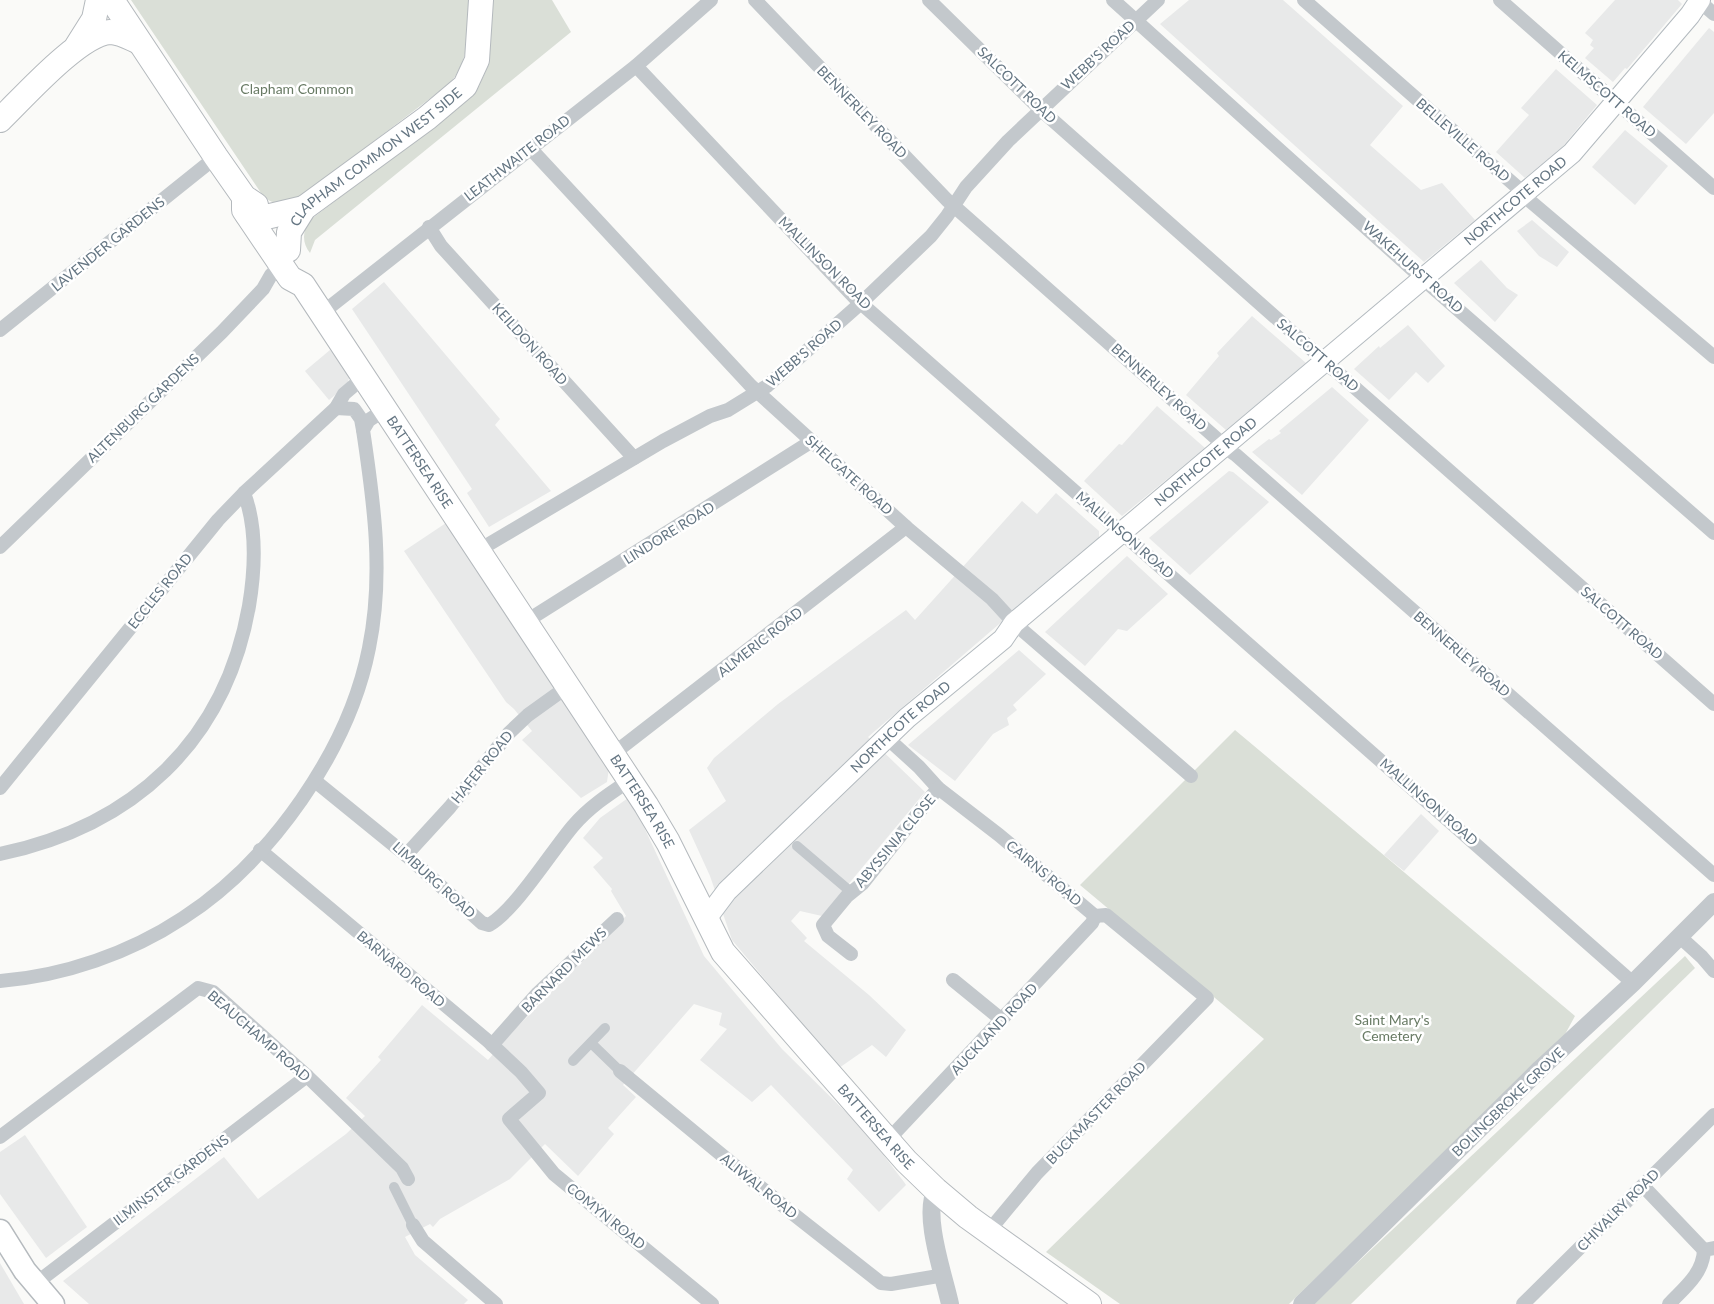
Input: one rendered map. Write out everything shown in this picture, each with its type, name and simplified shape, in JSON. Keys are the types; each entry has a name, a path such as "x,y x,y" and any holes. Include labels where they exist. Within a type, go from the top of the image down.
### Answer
{"highway":[{"path":"0,120 76,47 94,19 98,0"},
{"name":"BATTERSEA RISE","path":"112,0 284,257 290,278 303,284 479,550 524,622 630,780 660,828 716,943 730,962 936,1190 988,1232 1089,1304"},
{"name":"CLAPHAM COMMON WEST SIDE","path":"284,257 289,232 304,208 434,112 465,86 477,60 481,0"},
{"path":"76,47 108,32 115,32 139,42"},
{"path":"255,216 304,208"}],"main road":[{"name":"NORTHCOTE ROAD","path":"706,920 727,891 886,737 1003,639 1014,623 1572,153 1703,4"},
{"path":"0,1231 35,1284 53,1304"}],"street":[{"name":"LEATHWAITE ROAD","path":"322,313 636,66 711,0"},
{"name":"BENNERLEY ROAD","path":"755,0 953,206 1210,432 1224,447 1236,455 1714,875"},
{"name":"SALCOTT ROAD","path":"929,0 1040,109 1318,355 1324,363 1336,370 1714,704"},
{"name":"WAKEHURST ROAD","path":"1113,0 1424,279 1714,533"},
{"name":"WEBB'S ROAD","path":"479,550 695,423 728,410 757,392 861,303 931,236 982,168 1040,109 1134,20 1158,0"},
{"name":"BELLEVILLE ROAD","path":"1304,0 1520,190 1523,195 1714,357"},
{"name":"KELMSCOTT ROAD","path":"1500,0 1615,104 1714,188"},
{"name":"MALLINSON ROAD","path":"636,66 861,303 1633,984"},
{"name":"SHELGATE ROAD","path":"530,148 757,392 906,527 992,599 1014,623 1191,776"},
{"name":"LAVENDER GARDENS","path":"0,330 216,157"},
{"name":"KEILDON ROAD","path":"429,227 441,246 634,458"},
{"name":"ALTENBURG GARDENS","path":"0,547 222,332 263,289 284,257"},
{"name":"ECCLES ROAD","path":"0,788 190,553 244,493 336,408 344,394 364,377"},
{"path":"0,981 59,972 114,953 156,933 196,909 260,850 287,819 315,780 347,720 365,666 376,598 377,537 363,430 360,419 354,409 336,408"},
{"path":"363,430 369,420 386,408"},
{"name":"LINDORE ROAD","path":"524,622 650,545 812,441"},
{"path":"0,854 65,836 102,818 147,787 172,764 197,736 228,681 238,655 246,624 252,586 253,560 249,507 244,493"},
{"name":"ALMERIC ROAD","path":"613,754 906,527"},
{"name":"HAFER ROAD","path":"406,855 461,794 509,732 528,715 568,687"},
{"name":"CAIRNS ROAD","path":"886,737 920,767 938,788 999,835 1095,916 1106,915 1207,998"},
{"name":"LIMBURG ROAD","path":"315,780 406,855 482,923 489,925 497,920 522,891 574,825 590,809 630,780"},
{"name":"ABYSSINIA CLOSE","path":"851,954 828,936 823,925 851,892 863,883 938,788"},
{"name":"ABYSSINIA CLOSE","path":"797,846 851,892"},
{"name":"BARNARD ROAD","path":"260,850 492,1045 521,1072 538,1093 509,1119"},
{"name":"BOLINGBROKE GROVE","path":"1302,1304 1540,1069 1633,984 1714,902"},
{"name":"AUCKLAND ROAD","path":"889,1139 1092,923 1095,916"},
{"name":"BARNARD MEWS","path":"492,1045 538,993 617,918"},
{"path":"1680,937 1702,957 1714,972"},
{"path":"953,980 1002,1020"},
{"name":"BEAUCHAMP ROAD","path":"0,1137 198,988 213,992 307,1076 396,1163 408,1179"},
{"name":"BUCKMASTER ROAD","path":"988,1232 1037,1174 1207,998"},
{"path":"573,1061 605,1028"},
{"name":"ALIWAL ROAD","path":"591,1043 620,1071 792,1213 881,1283 891,1284 944,1275"},
{"name":"ILMINSTER GARDENS","path":"35,1284 307,1076"},
{"name":"CHIVALRY ROAD","path":"1523,1304 1714,1115"},
{"name":"COMYN ROAD","path":"509,1119 554,1174 712,1304"},
{"path":"1643,1186 1709,1249 1696,1275 1669,1304"},
{"path":"394,1187 423,1241 489,1302"},
{"path":"936,1190 930,1205 931,1223 950,1304"}],"shaded area":[{"path":"1189,0 1283,0 1403,106 1370,145 1421,190 1442,183 1475,220 1424,262 1160,24"},
{"path":"1615,0 1678,0 1682,4 1627,69 1625,68 1613,82 1585,58 1594,48 1590,45 1593,40 1585,33"},
{"path":"1709,28 1714,32 1714,113 1686,144 1643,107"},
{"path":"1556,69 1597,105 1563,146 1525,178 1496,152 1529,115 1521,108"},
{"path":"1625,130 1668,166 1635,205 1592,167"},
{"path":"1532,220 1569,252 1557,267 1539,256 1517,231"},
{"path":"1481,260 1507,288 1518,295 1495,322 1454,283"},
{"path":"384,282 500,419 495,425 551,491 489,527 467,493 472,489 352,309"},
{"path":"1252,316 1306,363 1226,430 1186,395 1219,356 1217,353"},
{"path":"1408,325 1445,366 1428,383 1416,372 1389,400 1354,369 1379,346 1380,348"},
{"path":"330,350 350,375 347,385 329,400 305,371"},
{"path":"1332,387 1369,420 1302,495 1252,452 1269,439 1271,440 1281,433 1279,431"},
{"path":"1157,406 1205,448 1122,516 1084,481 1119,444 1122,445"},
{"path":"1229,471 1233,472 1269,502 1190,575 1149,538"},
{"path":"1056,493 1099,531 1099,538 868,737 925,792 822,916 800,911 791,921 807,938 804,941 869,995 906,1030 886,1057 872,1045 839,1068 732,940 710,876 689,830 726,801 707,768 714,758 778,704 906,610 915,620 1022,501 1037,514"},
{"path":"446,523 609,768 607,782 581,798 522,740 532,731 506,702 404,551"},
{"path":"1127,556 1168,594 1127,631 1118,629 1085,666 1045,632"},
{"path":"1019,650 1046,674 1013,705 1017,710 1007,718 1009,725 993,734 955,781 908,745"},
{"path":"628,798 643,825 704,956 782,1049 866,1132 906,1185 879,1212 847,1179 853,1170 771,1085 752,1102 700,1060 727,1029 719,1025 722,1013 694,1004 623,1085 636,1097 608,1128 614,1134 578,1176 545,1144 510,1179 440,1219 433,1227 430,1224 405,1237 415,1255 468,1300 464,1304 89,1304 63,1281 224,1157 258,1199 346,1134 365,1116 346,1098 381,1060 378,1057 422,1005 488,1060 516,1028 626,916 611,891 612,889 593,867 603,858 583,838 600,818"},
{"path":"1421,814 1439,831 1404,871 1384,855"},
{"path":"25,1135 87,1227 46,1258 0,1194 0,1152"},
{"path":"0,1263 24,1304 0,1304"}],"green space":[{"name":"Clapham Common","path":"131,0 469,0 467,44 461,65 449,84 298,199 278,203 269,200 261,193"},
{"path":"493,0 552,0 571,32 315,240 310,253 304,237 310,220 457,109 479,86 489,64"},
{"name":"Saint Mary's Cemetery","path":"1235,730 1575,1016 1563,1038 1289,1304 1120,1304 1046,1252 1264,1039 1080,885"},
{"path":"1685,956 1695,968 1351,1304 1313,1304"}]}
